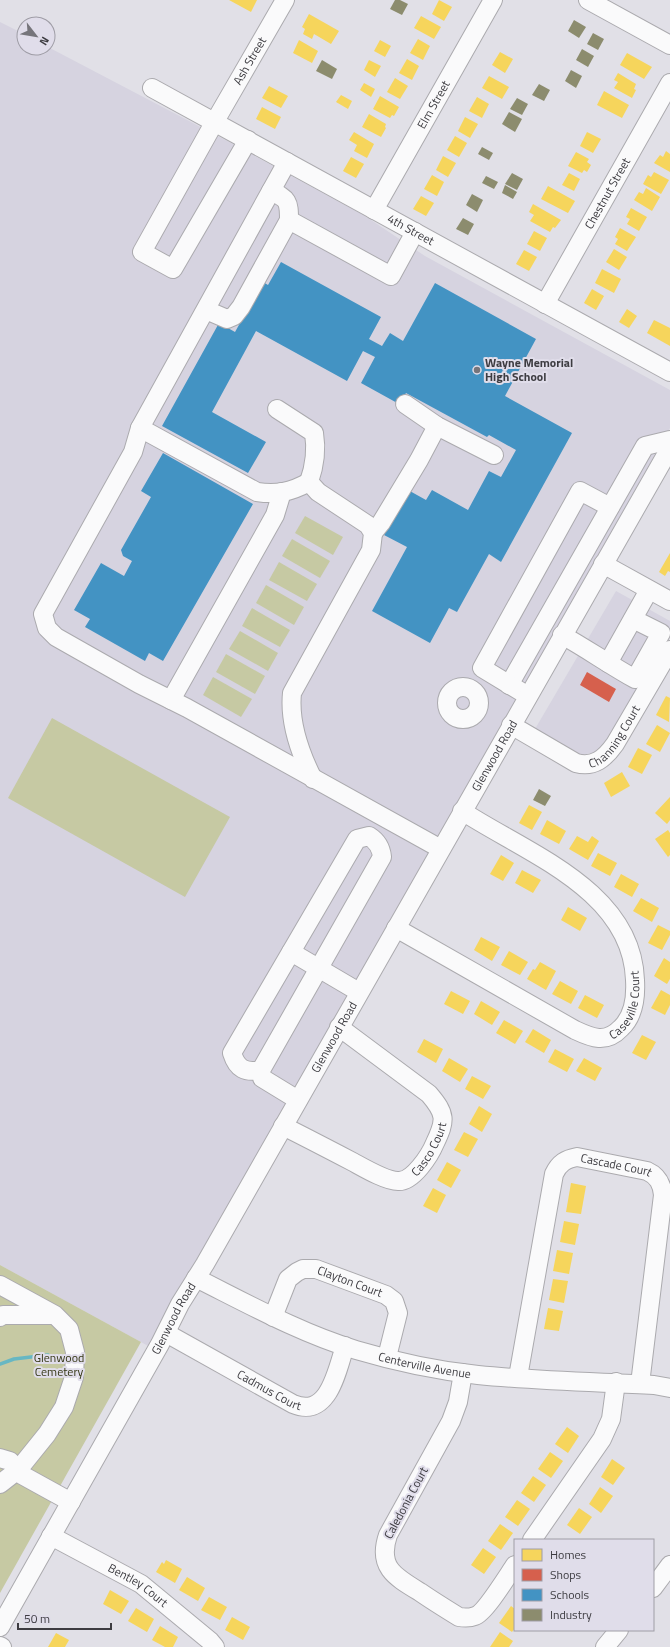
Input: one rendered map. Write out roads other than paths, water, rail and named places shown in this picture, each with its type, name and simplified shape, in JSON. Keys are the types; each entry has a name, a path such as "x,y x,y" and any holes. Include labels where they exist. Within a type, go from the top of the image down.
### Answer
{"street":[{"name":"Ash Street","path":"248,140 173,269 142,252 214,123 286,0"},
{"name":"Elm Street","path":"374,210 493,0"},
{"path":"588,0 670,45"},
{"name":"Chestnut Street","path":"545,304 670,83"},
{"name":"4th Street","path":"152,88 670,372"},
{"path":"287,162 140,428 133,452 43,614 48,628 56,637 441,849"},
{"path":"206,310 227,319 234,316 290,220 289,206 282,196 271,191"},
{"path":"290,220 391,276 415,232"},
{"path":"405,404 437,426 494,455"},
{"path":"140,428 257,492 272,494 296,489 309,482 314,467 316,444 314,433 277,409"},
{"path":"313,779 304,761 297,737 291,707 292,693 371,550 373,533 381,523 419,460 437,426"},
{"path":"509,685 645,446 670,440"},
{"name":"Glenwood Road","path":"0,1627 166,1333 180,1304 670,448"},
{"path":"309,482 318,492 368,525 373,533"},
{"path":"468,688 482,668 580,491 610,507"},
{"path":"171,700 275,515 282,492"},
{"path":"603,564 670,601"},
{"path":"608,663 649,590"},
{"path":"562,635 595,653 608,663 635,679 661,633 633,618"},
{"name":"Channing Court","path":"511,725 576,763 588,764 601,760 608,754 615,744 670,650"},
{"path":"482,668 527,696"},
{"name":"Caseville Court","path":"396,928 574,1030 593,1038 605,1038 612,1036 624,1026 629,1017 636,993 635,967 630,949 616,922 596,898 564,871 484,826 462,811"},
{"path":"261,1070 252,1072 244,1070 235,1063 232,1053 357,839 369,836 376,841 381,850 382,857 261,1070 262,1078 298,1100"},
{"path":"291,952 359,992"},
{"name":"Casco Court","path":"283,1126 376,1174 399,1181 409,1178 424,1163 441,1129 443,1117 439,1106 429,1094 339,1027"},
{"name":"Cascade Court","path":"518,1377 554,1174 562,1162 569,1158 577,1157 647,1171 657,1177 662,1187 663,1195 640,1384"},
{"name":"Clayton Court","path":"273,1317 291,1276 303,1269 316,1269 386,1295 394,1301 398,1313 387,1357"},
{"name":"Centerville Avenue","path":"196,1278 273,1317 311,1334 345,1346 387,1357 463,1373 616,1382 654,1385 670,1388"},
{"path":"0,1484 18,1470 47,1434 64,1407 74,1377 75,1352 69,1329 55,1315 6,1288 1,1316 55,1315"},
{"name":"Cadmus Court","path":"166,1333 293,1404 304,1407 317,1404 327,1395 345,1346"},
{"name":"Caledonia Court","path":"463,1373 458,1402 451,1421 388,1535 385,1544 385,1560 388,1567 397,1579 459,1617 466,1618 475,1616 483,1610 514,1566"},
{"path":"533,1539 602,1439 611,1419 616,1382"},
{"path":"0,1458 10,1462 22,1475 70,1502"},
{"name":"Bentley Court","path":"51,1536 141,1584 210,1641 215,1647"},
{"path":"654,1587 670,1564"},
{"path":"606,1647 618,1631"}],"waterway":[{"path":"0,1364 14,1359 48,1355"}],"place":[{"name":"Wayne Memorial High School","path":"477,370"}],"park label":[{"name":"Glenwood Cemetery","path":"59,1365"}]}
